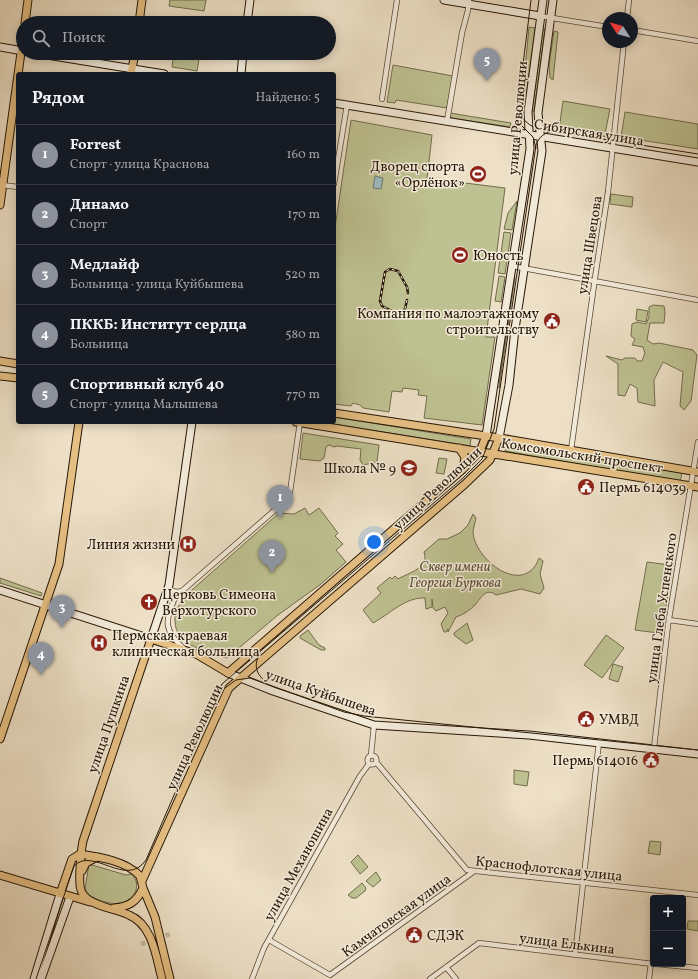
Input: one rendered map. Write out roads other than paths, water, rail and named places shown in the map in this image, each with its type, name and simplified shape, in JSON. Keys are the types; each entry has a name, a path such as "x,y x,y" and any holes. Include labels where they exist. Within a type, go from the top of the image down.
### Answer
{"main road":[{"path":"26,16 28,0"},
{"path":"140,16 142,0"},
{"path":"248,16 250,0"},
{"path":"444,0 469,2 540,16"},
{"name":"улица Революции","path":"228,673 463,469 480,451 486,436 530,149 528,112 543,0"},
{"name":"улица Революции","path":"142,884 226,692 240,678 465,484 490,460 499,438 509,385 524,268 542,151 538,113 553,0"},
{"path":"0,47 16,50"},
{"path":"19,72 21,60"},
{"path":"73,60 143,72"},
{"path":"132,71 134,60"},
{"path":"241,72 242,60"},
{"path":"0,205 1,185 16,89"},
{"name":"Сибирская улица","path":"336,103 698,162"},
{"path":"0,361 16,364"},
{"path":"0,376 16,378"},
{"name":"Комсомольский проспект","path":"336,413 499,438 696,471"},
{"path":"0,739 61,553 79,424"},
{"name":"улица Пушкина","path":"34,979 72,859 80,854 83,841 168,590 192,424"},
{"name":"Комсомольский проспект","path":"311,424 694,487"},
{"path":"459,448 465,456 463,469"},
{"name":"улица Куйбышева","path":"0,590 187,651 202,657 228,673 240,678 374,725 497,733 599,742 698,754"},
{"path":"94,903 84,896 81,890 82,871 80,854 100,857 134,870 142,884 155,917 170,979"},
{"path":"82,871 86,863 100,857"},
{"path":"0,875 129,915 144,926 151,940 162,979"},
{"path":"110,909 126,906 134,902 142,884"},
{"path":"42,979 70,897"}],"street":[{"path":"382,99 397,0"},
{"path":"627,12 629,0"},
{"path":"447,121 469,2"},
{"path":"540,16 602,26"},
{"path":"638,31 698,41"},
{"name":"улица Швецова","path":"571,450 612,163 623,48"},
{"path":"336,172 347,105"},
{"path":"1,185 16,187"},
{"path":"512,266 698,300"},
{"path":"168,590 177,592 182,591 226,553 287,496 291,486 299,424"},
{"name":"улица Глеба Успенского","path":"654,748 669,620 694,487 698,442"},
{"path":"177,592 170,609 168,627 172,638 187,651"},
{"path":"669,620 698,624"},
{"name":"улица Механошина","path":"252,979 268,940 360,776 369,764 367,760 371,755 374,725"},
{"path":"575,955 599,742"},
{"path":"369,764 376,762 375,757 371,755"},
{"name":"Краснофлотская улица","path":"376,762 464,867 474,872 698,895"},
{"name":"Камчатовская улица","path":"268,940 330,975 474,872"},
{"name":"улица Елькина","path":"446,967 479,943 650,963"},
{"path":"431,979 446,967 456,979"},
{"path":"649,979 651,967"},
{"path":"686,967 698,968"}],"water":[{"path":"375,176 383,178 381,189 373,188"}],"tunnel":[{"path":"141,944 170,934"}],"tram line":[{"path":"518,105 531,0"},
{"path":"517,99 520,114 526,122 539,129 698,154"},
{"path":"520,124 533,137 536,148"},
{"path":"36,979 74,866 82,861 90,861 119,869 129,870 138,868 146,860 222,684 463,478 482,459 494,429 536,145 540,138 545,134 560,130"},
{"path":"260,654 256,666 258,673 266,682"},
{"path":"225,688 236,680 250,678 344,712 364,716 698,750"}],"railway":[{"path":"407,300 405,309 401,313 394,312 382,306 380,301 385,272 390,269 398,271 407,287 408,293"}],"place":[{"name":"Спортивный клуб 40","path":"487,81"},
{"name":"Дворец спорта «Орлёнок»","path":"478,174"},
{"name":"Юность","path":"460,255"},
{"name":"Компания по малоэтажному строительству","path":"552,321"},
{"name":"Школа № 9","path":"409,468"},
{"name":"Пермь 614039","path":"586,487"},
{"name":"Forrest","path":"280,518"},
{"name":"Линия жизни","path":"188,544"},
{"name":"Динамо","path":"272,573"},
{"name":"Церковь Симеона Верхотурского","path":"149,602"},
{"name":"Медлайф","path":"62,628"},
{"name":"Пермская краевая клиническая больница","path":"99,643"},
{"name":"ПККБ: Институт сердца","path":"41,675"},
{"name":"УМВД","path":"586,719"},
{"name":"Пермь 614016","path":"651,760"},
{"name":"СДЭК","path":"414,935"}],"park label":[{"name":"Сквер имени Георгия Буркова","path":"455,574"}]}
